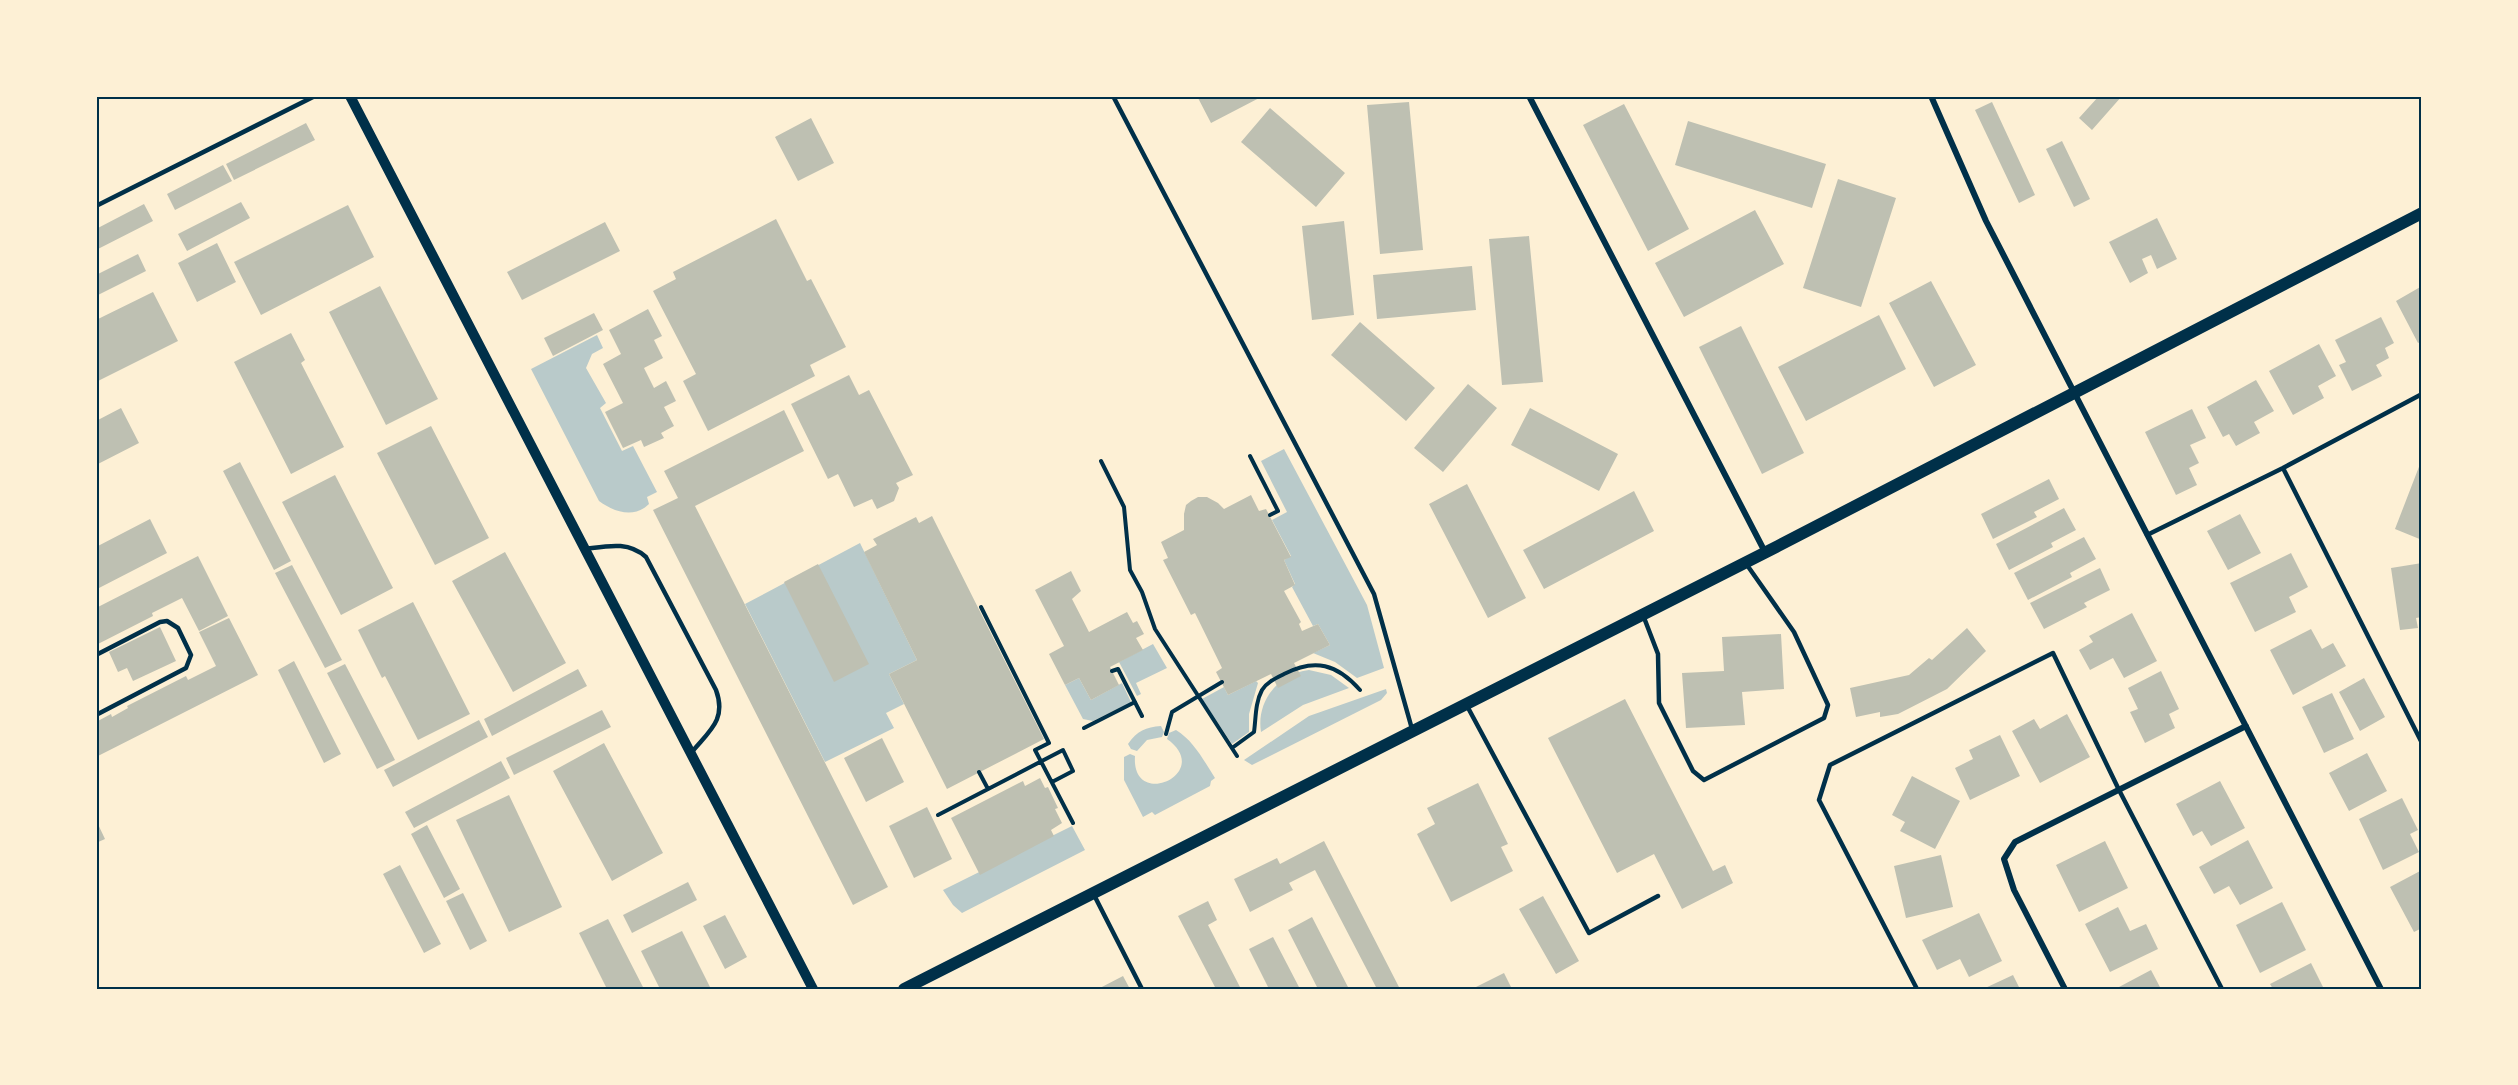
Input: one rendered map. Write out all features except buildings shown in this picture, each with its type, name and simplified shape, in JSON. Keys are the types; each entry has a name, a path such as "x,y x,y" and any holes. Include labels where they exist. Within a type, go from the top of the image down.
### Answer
{"main road":[{"path":"904,989 1765,552 2422,213"}],"street":[{"path":"350,96 813,989"},
{"path":"1529,96 1765,552"},
{"path":"1930,96 1986,220 2381,989"},
{"path":"2065,989 2014,890 2004,860 2015,842 2246,726"}],"lane":[{"path":"96,206 315,96"},
{"path":"1113,96 1374,594 1412,731"},
{"path":"2147,536 2283,468 2422,394"},
{"path":"2283,468 2422,743"},
{"path":"585,549 613,545 628,546 646,558 716,690 721,710 718,720 691,753"},
{"path":"1643,614 1658,654 1659,703 1693,771 1704,780 1824,718 1828,705 1794,632 1745,562"},
{"path":"96,655 160,622 167,621 178,628 191,655 186,668 96,715"},
{"path":"1917,989 1819,800 1830,765 2053,653 2119,790 2222,989"},
{"path":"1466,704 1589,933 1658,896"},
{"path":"1093,893 1142,989"}],"path":[{"path":"1250,456 1278,511 1270,515"},
{"path":"1101,461 1124,507 1130,570 1142,592 1155,629 1237,756"},
{"path":"981,607 1049,743 1035,750 1073,823"},
{"path":"1232,748 1254,732 1257,707 1265,685 1300,666 1314,664 1332,669 1348,678 1360,690"},
{"path":"1112,671 1118,669 1142,716"},
{"path":"1166,734 1172,712 1222,682"},
{"path":"1084,728 1135,702"},
{"path":"938,814 1063,750 1073,771 1052,782"},
{"path":"979,772 988,789"}],"shaded area":[{"path":"597,335 603,348 592,354 586,368 606,403 600,408 622,451 633,446 657,492 647,497 649,504 643,509 631,513 617,511 599,501 531,369"},
{"path":"1284,449 1367,605 1384,668 1357,678 1335,662 1313,653 1330,645 1318,624 1313,626 1292,587 1295,584 1284,560 1291,556 1272,520 1287,512 1261,461"},
{"path":"860,543 917,660 889,674 904,704 886,713 894,728 825,762 745,604"},
{"path":"1153,644 1167,668 1136,683 1141,694 1137,696 1119,662"},
{"path":"1309,670 1331,675 1349,688 1303,705 1261,732 1262,710 1272,690 1288,677"},
{"path":"1079,678 1091,700 1122,683 1131,702 1093,721 1083,719 1065,685"},
{"path":"1256,681 1258,683 1249,714 1249,732 1232,744 1202,699 1224,687 1228,695"},
{"path":"1386,689 1387,693 1381,700 1252,765 1244,760 1309,716"},
{"path":"1161,726 1164,732 1162,737 1147,740 1137,751 1131,749 1128,744 1138,733 1151,727"},
{"path":"1176,730 1203,758 1215,778 1211,781 1210,786 1155,815 1152,812 1143,817 1124,780 1124,757 1130,754 1135,756 1137,772 1145,781 1156,784 1168,781 1177,774 1182,764 1179,752 1167,739 1169,733"},
{"path":"1072,826 1085,850 962,913 953,905 943,890"}]}
